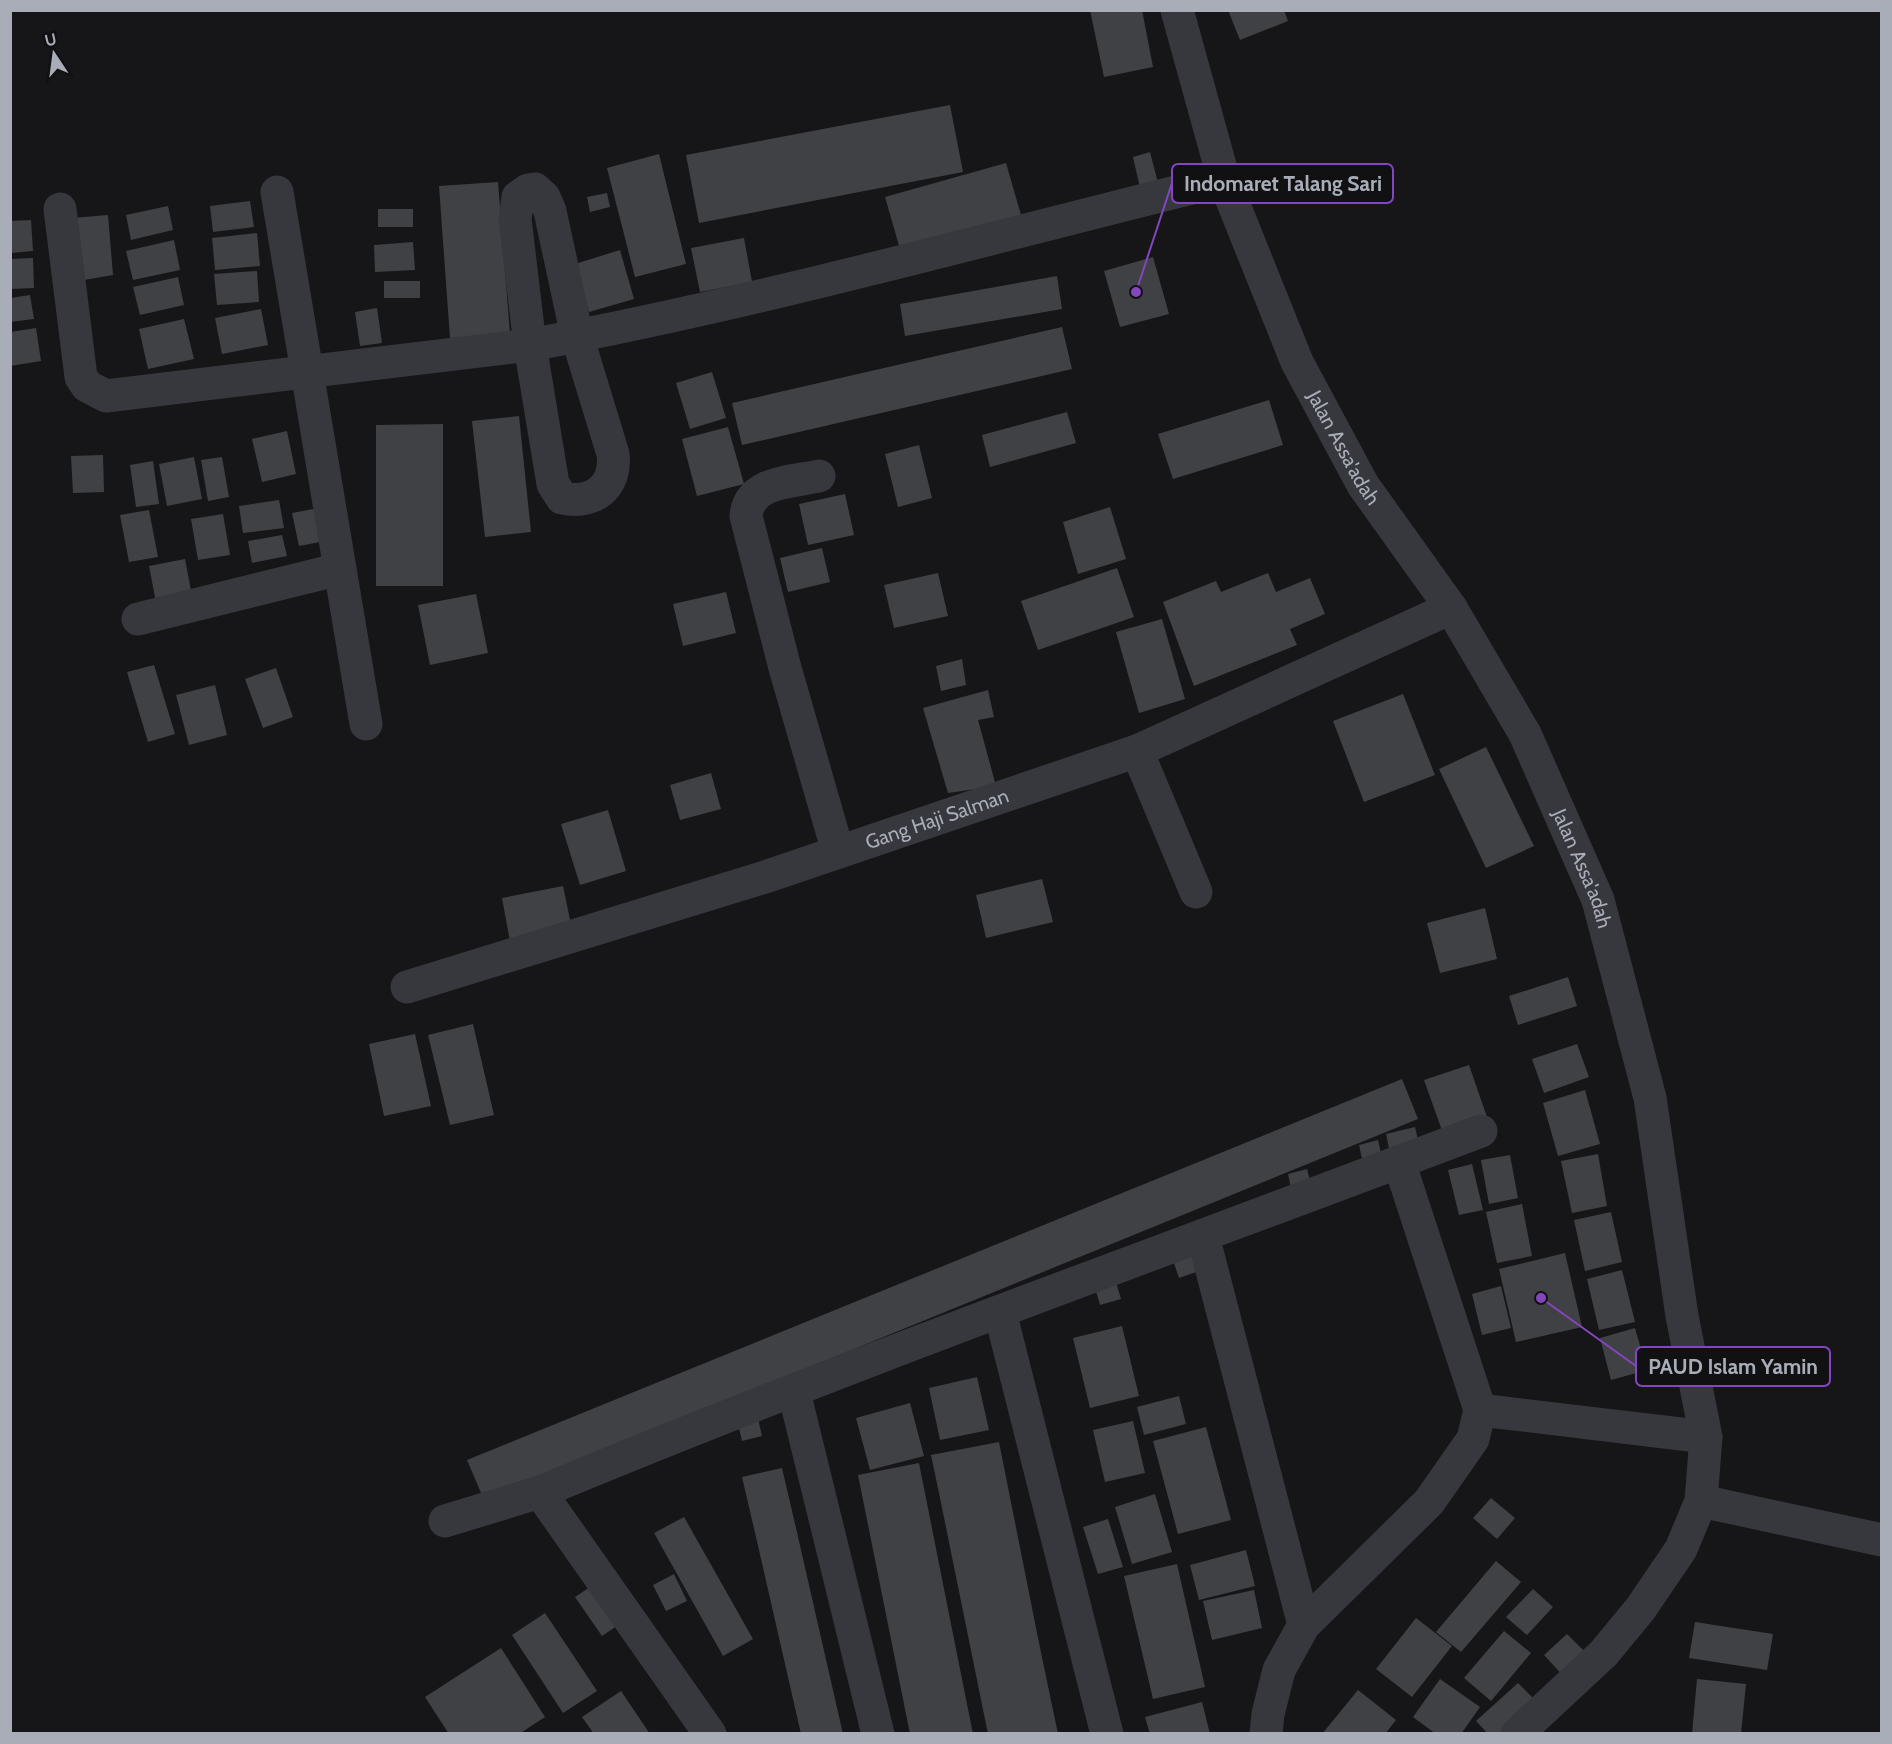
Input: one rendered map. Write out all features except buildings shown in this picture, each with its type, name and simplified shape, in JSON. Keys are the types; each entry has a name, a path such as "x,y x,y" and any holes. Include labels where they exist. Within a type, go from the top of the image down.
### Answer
{"street":[{"name":"Jalan Assa'adah","path":"1177,10 1224,180 1297,362 1363,485 1450,608 1525,734 1598,900 1650,1098 1682,1316 1706,1437 1701,1500 1681,1549 1641,1608 1604,1653 1528,1731"},
{"path":"60,209 81,377 95,392 106,396 306,370 530,345 577,336 786,289 1224,180"},
{"path":"528,190 541,192 550,211 577,336 615,467 607,487 585,498 562,498 552,484 530,345 515,219 518,197 528,190"},
{"path":"277,192 366,724"},
{"path":"819,476 762,489 751,497 746,516 785,668 838,852"},
{"path":"138,619 340,569"},
{"name":"Gang Haji Salman","path":"407,987 838,852 1137,751 1450,608"},
{"path":"1137,751 1196,892"},
{"path":"445,1521 540,1492 1000,1312 1481,1131"},
{"path":"1266,1734 1268,1714 1279,1670 1304,1625 1429,1502 1473,1439 1480,1410 1400,1162"},
{"path":"1203,1236 1304,1625"},
{"path":"1000,1312 1107,1734"},
{"path":"794,1392 878,1734"},
{"path":"1480,1410 1706,1437"},
{"path":"540,1492 710,1734"},
{"path":"1701,1500 1881,1539"}],"place":[{"name":"Indomaret Talang Sari","path":"1136,292"},
{"name":"PAUD Islam Yamin","path":"1541,1298"}]}
